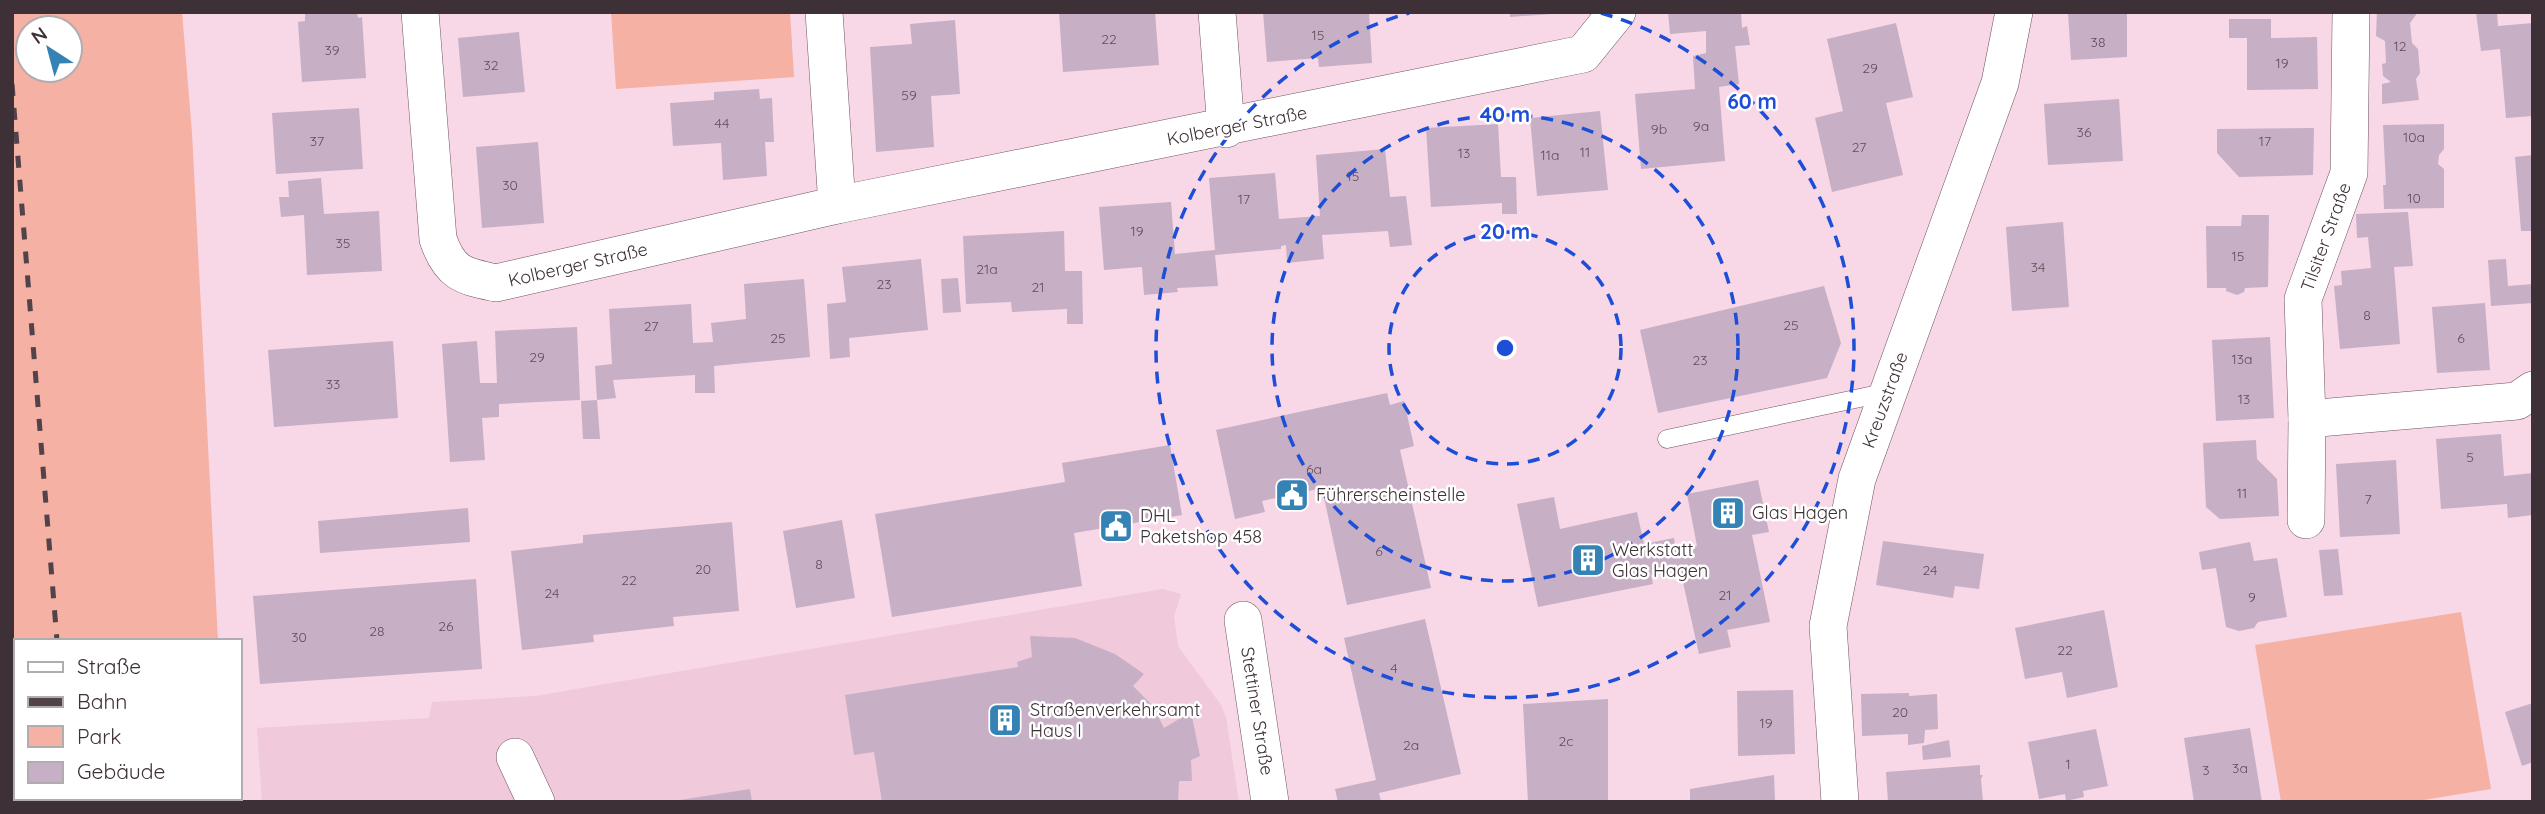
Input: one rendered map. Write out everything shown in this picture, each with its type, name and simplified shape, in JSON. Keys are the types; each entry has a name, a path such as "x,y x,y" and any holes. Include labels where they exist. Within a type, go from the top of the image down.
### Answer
{"street":[{"name":"Kolberger Straße","path":"420,12 438,239 445,259 463,276 496,284 837,205 1226,129 1583,54 1617,12"},
{"path":"824,12 837,205"},
{"path":"1217,12 1226,129"},
{"name":"Kreuzstraße","path":"1840,802 1828,626 1857,479 2000,83 2014,12"},
{"name":"Tilsiter Straße","path":"2306,520 2307,419 2303,299 2349,173 2351,12"},
{"path":"2307,419 2517,401 2533,390"},
{"name":"Stettiner Straße","path":"1243,620 1270,802"},
{"path":"515,757 536,802"}],"lane":[{"path":"1667,439 1888,392"}],"shaded area":[{"path":"1163,589 1181,594 1174,616 1178,646 1221,705 1226,717 1239,802 262,802 257,728 429,718 432,702 535,696"}],"green space":[{"path":"12,12 182,12 192,133 218,639 14,639 14,800 228,800 12,802"},
{"path":"611,12 790,12 794,77 616,89"},
{"path":"2461,612 2491,789 2411,802 2281,802 2255,645"}],"building":[{"path":"305,12 357,12 358,18 362,17 366,78 302,82 298,22 305,21"},
{"path":"1059,12 1155,12 1159,65 1063,72"},
{"path":"1263,12 1369,12 1372,63 1319,67 1318,58 1267,62"},
{"path":"1510,12 1552,12 1552,14 1510,17"},
{"path":"1668,12 1741,12 1742,28 1747,26 1750,45 1735,46 1739,84 1719,87 1725,161 1641,169 1635,94 1695,89 1693,56 1706,53 1706,31 1670,34"},
{"path":"2068,12 2127,12 2127,57 2071,60"},
{"path":"2377,12 2418,12 2410,23 2412,43 2418,49 2420,73 2416,79 2419,100 2382,104 2382,84 2391,82 2383,76 2382,64 2386,63 2385,41 2376,36"},
{"path":"2476,12 2497,12 2498,26 2533,23 2533,116 2506,118 2500,49 2481,51"},
{"path":"2229,19 2271,19 2271,38 2317,37 2318,89 2247,90 2247,38 2229,38"},
{"path":"955,20 960,94 931,96 934,147 876,152 870,47 912,44 910,24"},
{"path":"1896,23 1913,97 1886,103 1903,175 1832,192 1815,118 1843,111 1827,39"},
{"path":"519,32 525,92 463,97 458,38"},
{"path":"759,89 760,99 772,98 774,142 765,142 767,176 723,180 721,143 673,146 670,103 714,100 714,92"},
{"path":"2119,99 2123,161 2048,165 2044,104"},
{"path":"359,108 363,169 276,174 272,113"},
{"path":"1600,111 1608,190 1537,196 1530,118"},
{"path":"1498,124 1501,177 1516,177 1517,214 1502,214 1502,203 1431,207 1426,128"},
{"path":"2444,124 2444,149 2439,155 2438,164 2444,169 2444,208 2384,209 2383,185 2386,185 2383,125"},
{"path":"2314,128 2313,175 2239,177 2217,153 2217,129"},
{"path":"538,142 544,223 482,228 476,147"},
{"path":"1385,149 1390,197 1406,196 1412,245 1390,247 1388,231 1322,235 1324,259 1287,263 1286,245 1281,246 1281,249 1215,255 1218,286 1177,288 1178,292 1144,295 1142,267 1104,270 1099,207 1171,202 1175,254 1215,250 1209,178 1275,173 1279,219 1320,216 1316,155"},
{"path":"2533,155 2533,231 2521,231 2515,157"},
{"path":"321,178 324,214 379,211 382,271 307,275 304,215 281,217 279,197 289,197 288,181"},
{"path":"2408,212 2413,266 2394,267 2400,344 2340,349 2334,286 2342,285 2341,271 2371,268 2368,237 2357,238 2356,214"},
{"path":"2242,215 2269,215 2268,287 2245,288 2244,292 2237,295 2226,291 2226,288 2207,288 2206,226 2241,226"},
{"path":"2063,222 2069,307 2012,311 2006,227"},
{"path":"1064,231 1065,271 1082,271 1083,324 1067,324 1067,309 1012,312 1011,302 966,304 963,236"},
{"path":"921,259 928,330 849,338 850,357 830,359 827,304 846,302 842,267"},
{"path":"2506,259 2508,286 2533,284 2533,303 2491,306 2488,260"},
{"path":"958,278 961,312 943,313 941,279"},
{"path":"804,279 810,357 714,366 715,393 695,393 695,375 613,380 616,398 597,400 595,366 612,364 609,309 691,304 693,343 713,342 711,323 746,319 744,284"},
{"path":"1824,286 1841,343 1827,378 1658,413 1640,330"},
{"path":"2485,303 2490,370 2437,373 2432,307"},
{"path":"577,327 580,400 499,404 499,417 482,418 485,460 450,462 442,344 477,341 480,383 497,383 495,331"},
{"path":"2270,337 2274,418 2216,421 2212,340"},
{"path":"393,341 398,418 274,427 268,350"},
{"path":"1387,393 1390,405 1404,401 1414,446 1400,450 1431,588 1347,605 1322,488 1262,501 1265,512 1235,519 1216,430"},
{"path":"597,400 600,439 583,439 581,401"},
{"path":"2501,434 2504,476 2533,473 2533,515 2508,518 2507,504 2441,509 2436,439"},
{"path":"2256,440 2257,459 2277,479 2279,516 2220,519 2206,507 2203,443"},
{"path":"1170,445 1182,515 1074,533 1082,586 892,617 875,514 1065,482 1062,463"},
{"path":"2396,460 2400,534 2340,537 2336,464"},
{"path":"1758,480 1769,532 1752,535 1770,622 1727,630 1731,647 1699,654 1680,569 1651,575 1653,584 1538,607 1517,504 1554,497 1560,529 1637,512 1644,544 1674,538 1676,551 1697,546 1687,494"},
{"path":"468,508 470,542 320,553 318,521"},
{"path":"842,520 855,598 796,608 783,531"},
{"path":"732,522 739,611 673,617 674,626 593,635 594,642 522,650 511,551 583,543 583,535"},
{"path":"1883,541 1984,554 1979,589 1955,586 1953,598 1876,585"},
{"path":"2250,542 2254,561 2277,558 2287,617 2258,622 2254,628 2239,631 2226,627 2216,568 2202,570 2199,552"},
{"path":"2338,549 2343,595 2324,596 2319,550"},
{"path":"476,579 482,669 260,684 253,596"},
{"path":"2104,610 2118,687 2067,698 2062,672 2025,679 2015,628"},
{"path":"1425,619 1461,774 1379,793 1381,802 1338,802 1335,789 1376,780 1344,638"},
{"name":"Straßenverkehrsamt Haus I","path":"1030,636 1075,638 1115,654 1144,674 1133,686 1153,706 1164,728 1191,712 1200,756 1191,760 1192,781 1179,781 1178,802 882,802 874,752 854,755 845,695 1018,667 1017,662 1032,657"},
{"path":"1793,690 1795,754 1738,756 1737,691"},
{"path":"1909,693 1909,696 1937,694 1938,729 1925,730 1924,743 1908,745 1908,734 1862,736 1861,694"},
{"path":"1608,699 1608,802 1528,802 1523,704"},
{"path":"2533,703 2533,762 2522,766 2505,712"},
{"path":"2250,728 2262,802 2194,802 2184,738"},
{"path":"2096,729 2108,786 2083,791 2084,797 2066,801 2065,794 2039,799 2028,742"},
{"path":"1949,740 1951,757 1923,760 1922,746"},
{"path":"1980,765 1980,775 1983,775 1983,802 1888,802 1886,772"},
{"path":"1774,775 1775,802 1690,802 1690,789"},
{"path":"750,789 752,802 680,802 680,800"}],"railway":[{"path":"12,84 57,639"}],"place":[{"name":"Führerscheinstelle","path":"1292,495"},
{"name":"Glas Hagen","path":"1728,513"},
{"name":"DHL Paketshop 458","path":"1116,526"},
{"name":"Werkstatt Glas Hagen","path":"1588,560"},
{"name":"Straßenverkehrsamt Haus I","path":"1005,720"}]}
